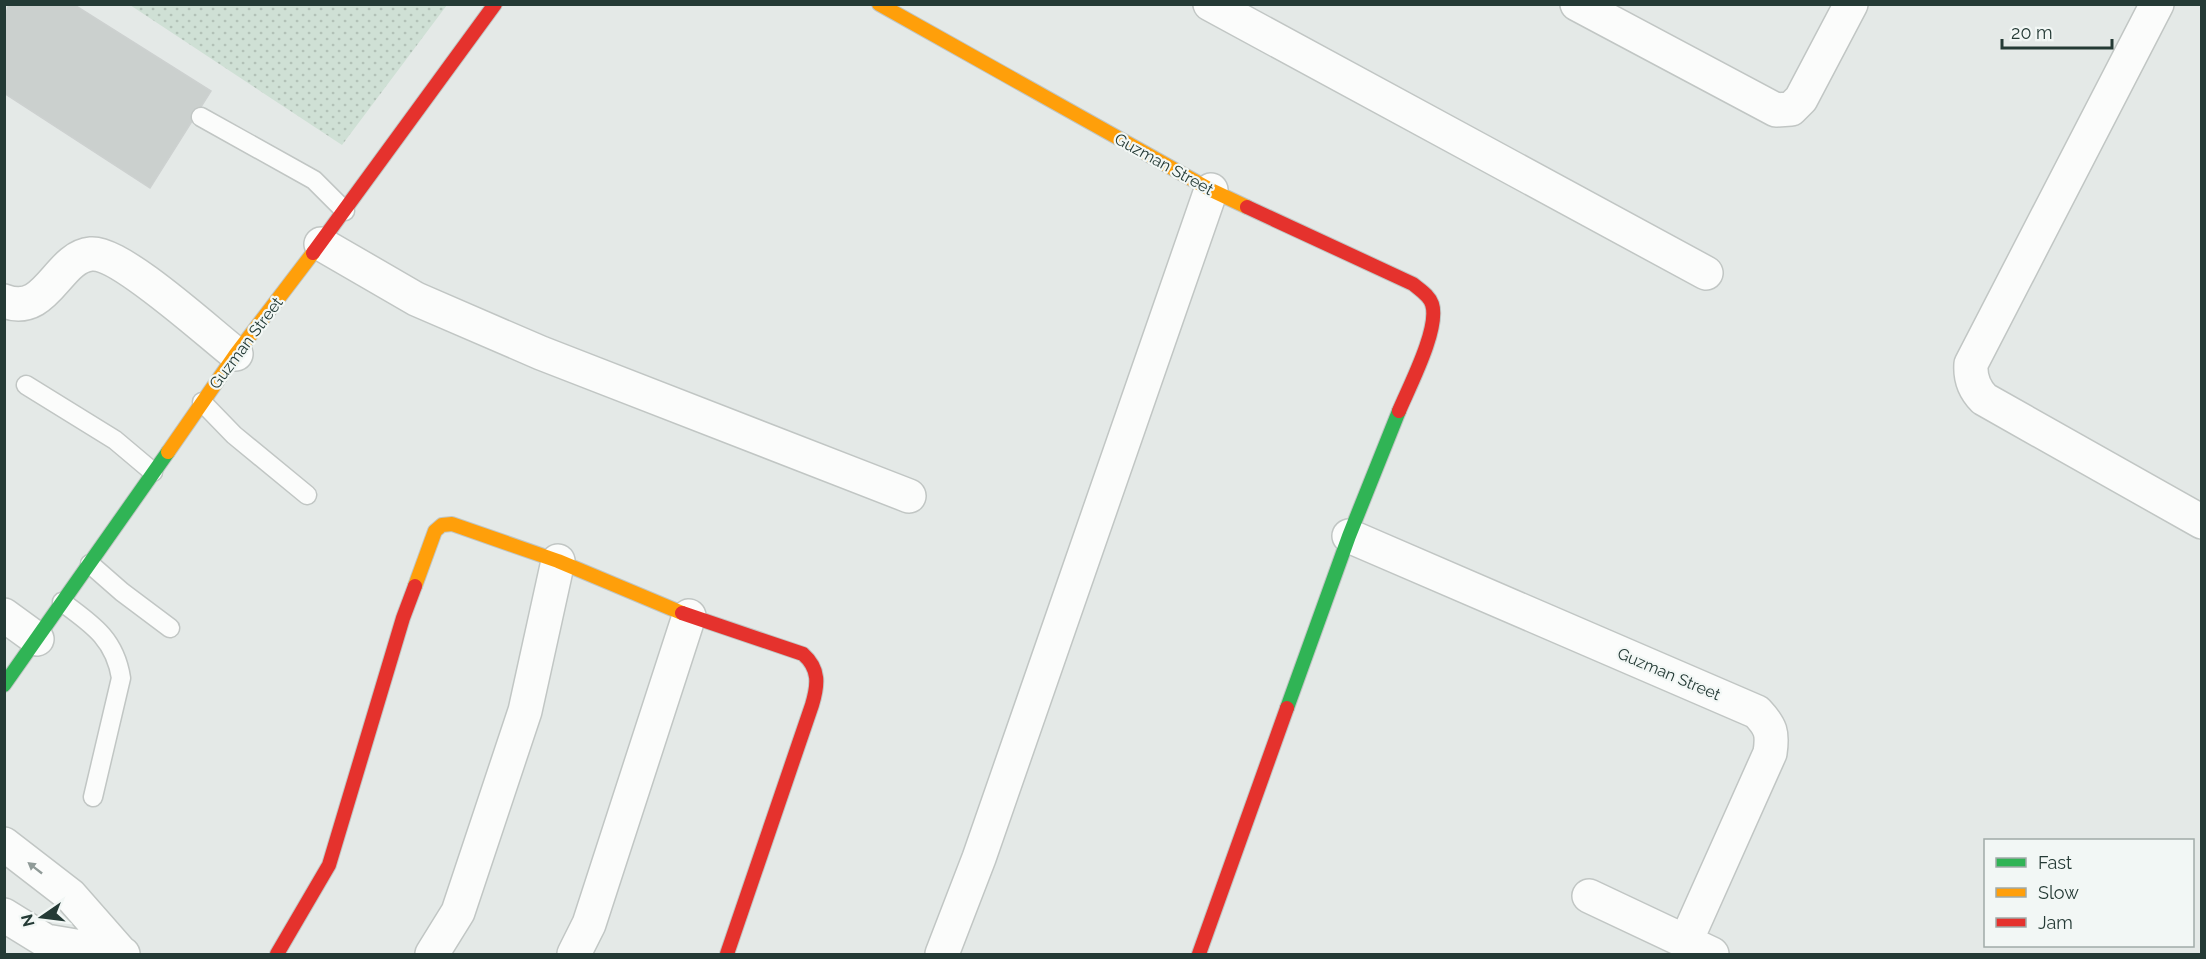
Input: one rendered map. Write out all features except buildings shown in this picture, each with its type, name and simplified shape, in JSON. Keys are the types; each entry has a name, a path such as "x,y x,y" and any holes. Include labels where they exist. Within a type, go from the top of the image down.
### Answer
{"street":[{"name":"Guzman Street","path":"4,686 236,354 321,244 495,4"},
{"name":"Guzman Street","path":"879,4 1211,190 1413,284 1430,296 1434,310 1434,325 1349,536 1757,712 1767,722 1772,736 1770,753 1699,948"},
{"path":"1210,4 1706,273"},
{"path":"1577,4 1776,110 1791,109 1801,99 1851,4"},
{"path":"2157,4 1971,364 1970,376 1978,393 1984,399 2202,522"},
{"path":"942,954 987,835 1211,190"},
{"path":"321,244 416,299 541,353 909,496"},
{"path":"4,301 27,303 45,292 75,260 92,254 105,256 134,273 236,354"},
{"path":"277,954 329,865 403,618 435,531 442,525 452,524 558,561 689,616 803,654 810,659 816,670 818,683 727,954"},
{"path":"1199,954 1349,536"},
{"path":"432,954 458,912 525,711 558,561"},
{"path":"4,615 37,639"},
{"path":"574,954 589,924 689,616"},
{"path":"4,844 70,895 122,954"},
{"path":"1588,896 1699,948"},
{"path":"4,915 46,941 122,954"}],"lane":[{"path":"201,117 314,180 345,211"},
{"path":"26,385 115,440 153,472"},
{"path":"202,402 234,435 307,495"},
{"path":"90,564 122,592 170,628"},
{"path":"62,602 97,629 112,648 119,662 121,678 93,797"}],"green space":[{"path":"447,4 342,145 130,5"}],"traffic: fast":[{"path":"1287,708 1349,536 1399,411"},
{"path":"4,685 168,452"}],"traffic: slow":[{"path":"879,4 1211,190 1247,207"},
{"path":"168,452 236,354 313,253"},
{"path":"415,586 435,531 442,525 452,524 558,561 682,613"}],"traffic: jam":[{"path":"313,253 495,4"},
{"path":"1247,207 1413,284 1429,298 1432,304 1432,327 1422,358 1399,411"},
{"path":"277,954 329,865 403,618 415,586"},
{"path":"682,613 803,654 812,665 816,678 816,691 812,705 727,954"},
{"path":"1199,954 1287,708"}]}
